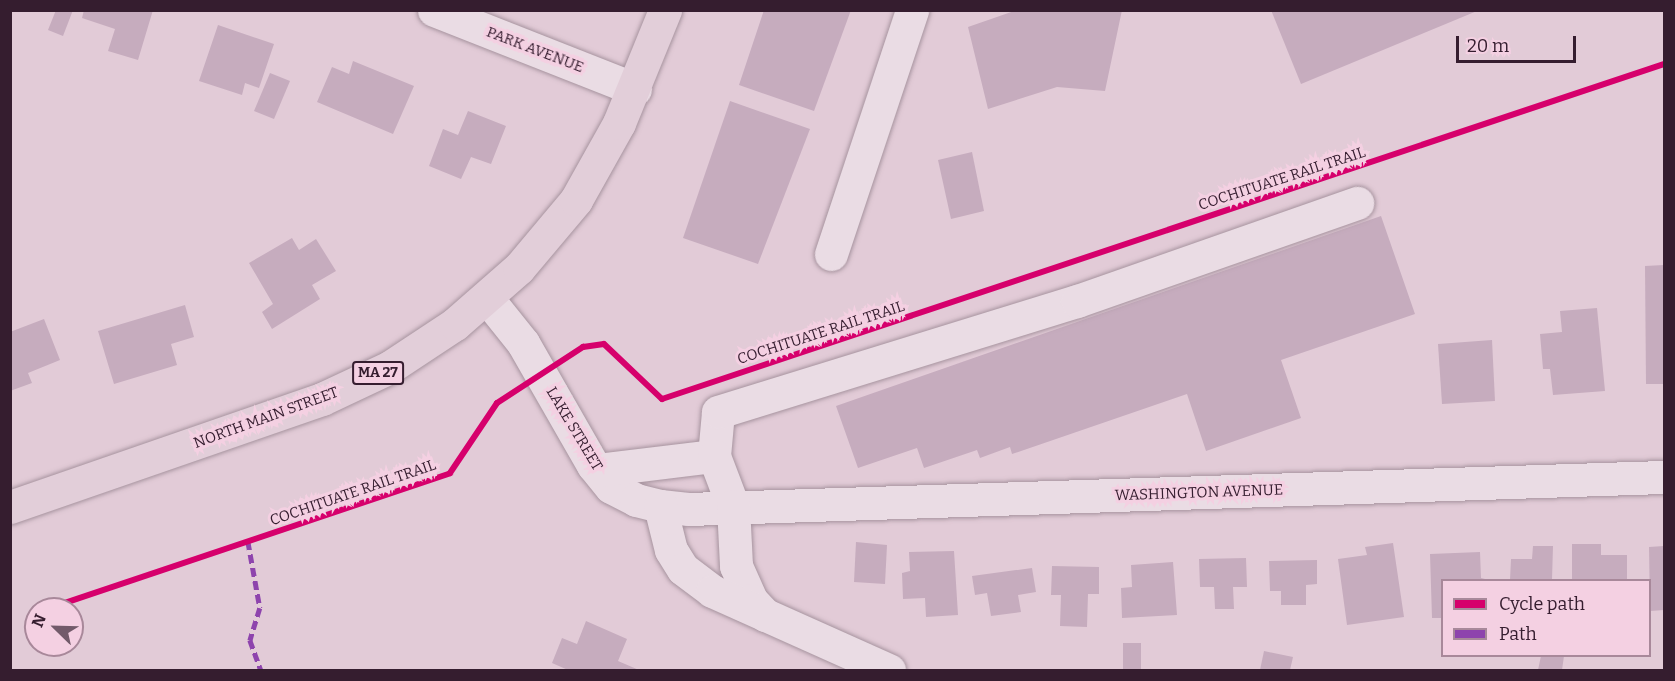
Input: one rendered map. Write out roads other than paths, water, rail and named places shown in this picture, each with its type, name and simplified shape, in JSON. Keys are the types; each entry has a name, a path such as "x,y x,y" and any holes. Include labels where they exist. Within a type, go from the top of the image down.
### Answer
{"main road":[{"name":"NORTH MAIN STREET","path":"10,507 332,395 390,367 487,298 519,268 576,200 635,89 665,10"}],"street":[{"name":"PARK AVENUE","path":"434,10 635,89"},
{"path":"831,254 912,10"},
{"path":"768,618 751,600 736,566 733,506 714,456 718,412 1077,301 1358,203"},
{"name":"LAKE STREET","path":"487,298 523,343 598,470 611,487 660,506 733,506"},
{"path":"598,470 714,456"},
{"name":"WASHINGTON AVENUE","path":"733,506 1665,477"},
{"path":"660,506 671,550 683,569 712,591 768,618 889,670"}]}
